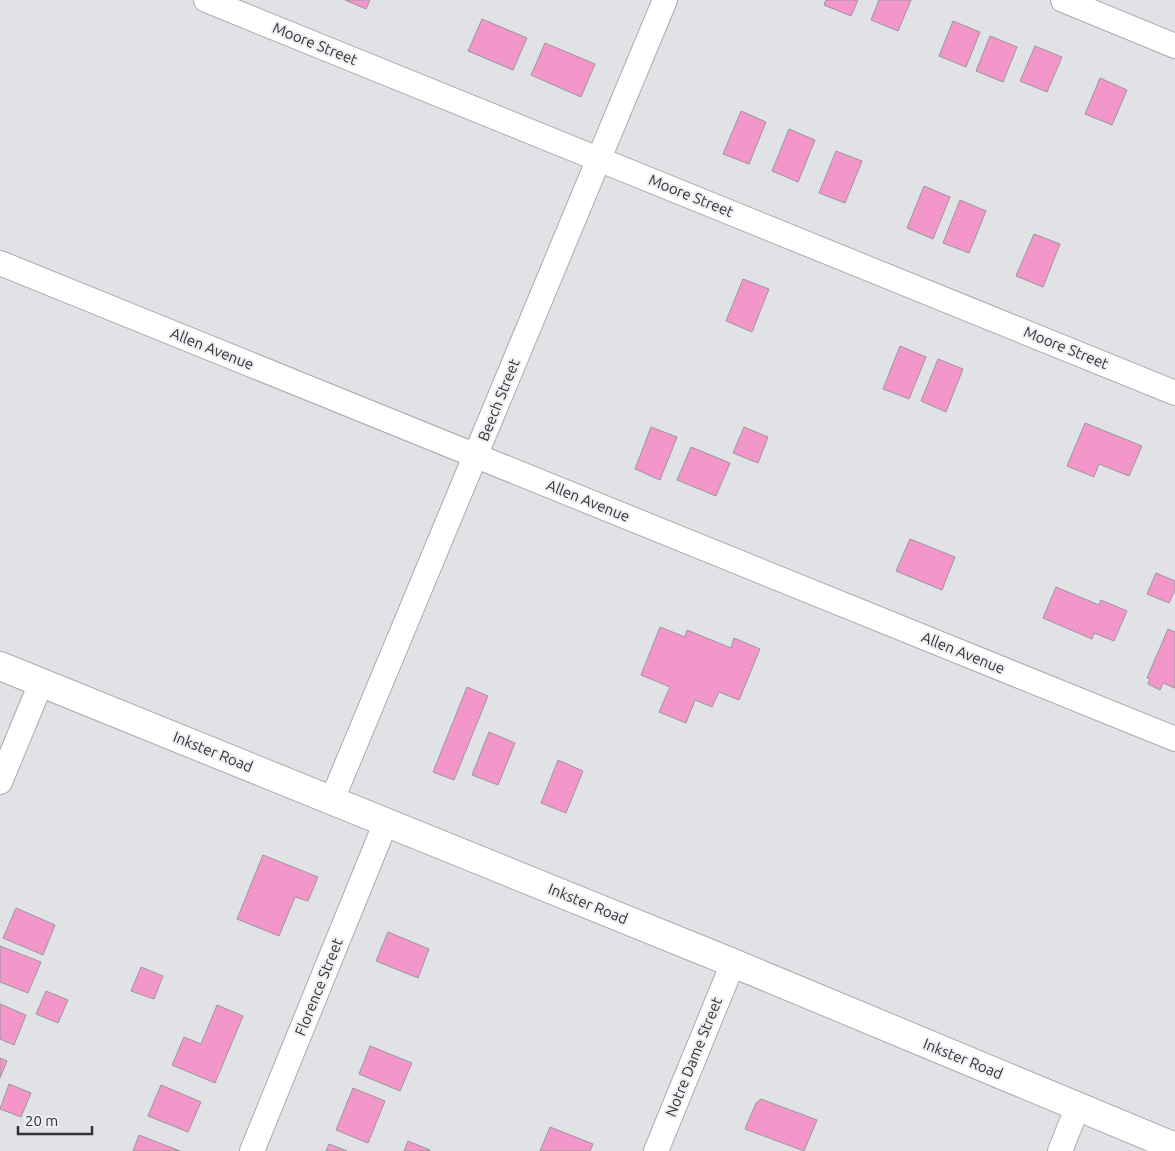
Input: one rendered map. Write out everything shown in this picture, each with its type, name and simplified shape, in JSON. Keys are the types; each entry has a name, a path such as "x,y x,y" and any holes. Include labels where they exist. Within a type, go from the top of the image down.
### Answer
{"main road":[{"name":"Inkster Road","path":"0,666 733,963 1175,1146"}],"street":[{"name":"Moore Street","path":"206,0 1175,392"},
{"name":"Beech Street","path":"332,800 665,0"},
{"path":"1063,0 1175,46"},
{"name":"Allen Avenue","path":"0,263 1175,739"},
{"path":"0,782 41,683"},
{"name":"Florence Street","path":"252,1151 386,822"},
{"name":"Notre Dame Street","path":"656,1151 733,963"},
{"path":"1060,1151 1078,1106"}],"building":[{"path":"345,0 370,0 366,9"},
{"path":"826,0 858,0 851,16 824,5"},
{"path":"879,0 911,0 898,31 871,20"},
{"path":"482,19 527,38 513,70 468,51"},
{"path":"953,21 980,32 966,67 939,56"},
{"path":"990,36 1017,47 1003,82 976,71"},
{"path":"545,43 595,64 581,97 531,75"},
{"path":"1035,46 1062,57 1047,92 1020,81"},
{"path":"1100,78 1127,90 1112,125 1085,114"},
{"path":"741,111 766,122 749,164 723,154"},
{"path":"789,129 815,140 798,182 772,171"},
{"path":"836,151 862,161 845,203 819,193"},
{"path":"924,186 950,197 933,239 907,228"},
{"path":"960,200 986,211 969,253 943,243"},
{"path":"1034,234 1060,244 1043,287 1016,276"},
{"path":"743,279 769,289 752,332 726,321"},
{"path":"900,346 926,357 909,399 883,389"},
{"path":"938,359 963,369 946,412 921,401"},
{"path":"1085,423 1142,446 1129,476 1099,464 1094,477 1067,466"},
{"path":"651,427 677,437 660,480 635,469"},
{"path":"744,427 768,437 758,463 733,453"},
{"path":"691,447 730,463 716,496 677,480"},
{"path":"910,539 955,557 942,590 896,571"},
{"path":"1156,573 1175,581 1175,590 1169,603 1147,594"},
{"path":"1056,587 1099,605 1101,600 1127,611 1114,641 1094,633 1092,639 1043,618"},
{"path":"660,627 685,637 687,630 731,648 734,638 760,649 739,700 719,692 712,707 695,700 686,723 659,712 670,687 641,675"},
{"path":"1168,629 1175,632 1175,688 1163,683 1160,690 1148,684 1150,679 1147,678"},
{"path":"467,687 488,696 454,780 433,772"},
{"path":"489,732 515,743 498,785 472,775"},
{"path":"558,760 583,771 566,813 541,803"},
{"path":"263,855 318,877 308,901 295,897 279,936 237,919"},
{"path":"16,908 55,925 43,955 3,938"},
{"path":"388,932 429,949 418,978 376,961"},
{"path":"0,946 41,962 28,993 0,982"},
{"path":"141,967 163,976 154,999 131,991"},
{"path":"46,991 68,1000 58,1023 36,1014"},
{"path":"0,1004 26,1015 14,1045 0,1039"},
{"path":"217,1005 243,1016 215,1083 172,1065 184,1037 201,1044"},
{"path":"370,1046 412,1063 400,1091 359,1074"},
{"path":"0,1058 7,1061 0,1078"},
{"path":"9,1084 31,1093 21,1117 0,1109"},
{"path":"161,1085 201,1102 188,1132 148,1116"},
{"path":"353,1088 385,1101 368,1143 336,1130"},
{"path":"761,1099 817,1120 804,1151 745,1129 756,1103"},
{"path":"550,1127 593,1144 590,1151 540,1151"},
{"path":"139,1135 180,1151 133,1151"},
{"path":"408,1141 430,1150 430,1151 404,1151"},
{"path":"329,1144 347,1151 326,1151"}]}
